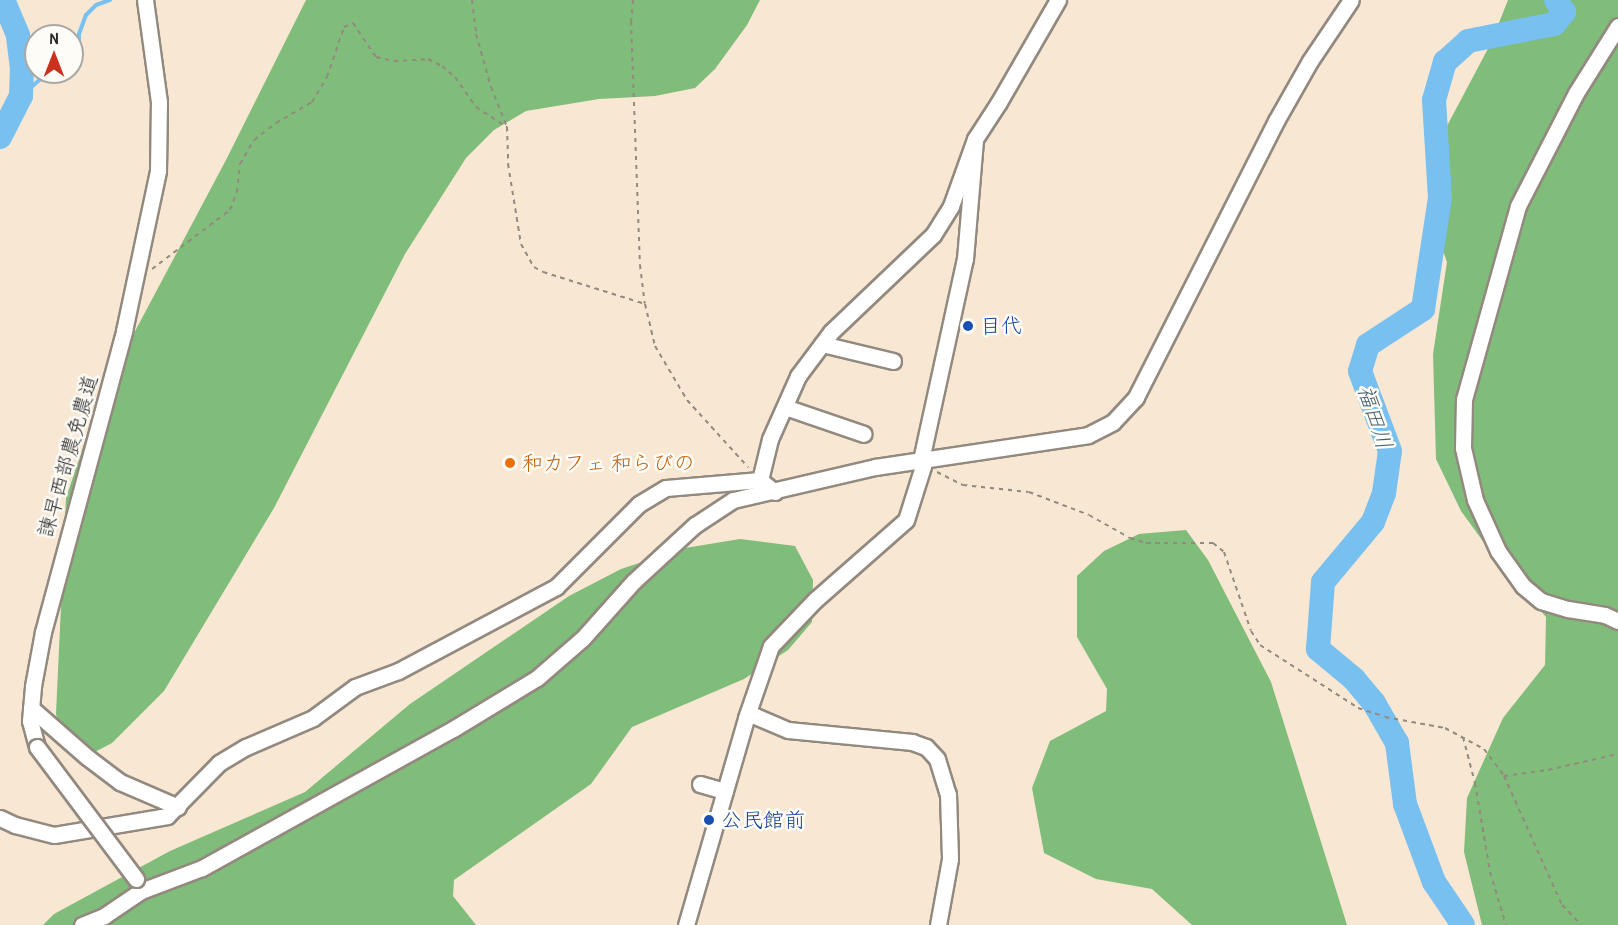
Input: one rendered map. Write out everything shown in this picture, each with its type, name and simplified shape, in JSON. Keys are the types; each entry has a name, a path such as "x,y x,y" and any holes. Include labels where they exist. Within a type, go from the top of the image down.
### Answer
{"street":[{"path":"760,480 770,439 798,376 831,332 933,235 951,206 975,140 1058,0"},
{"path":"82,925 104,916 138,885 212,862 453,729 537,678 583,638 634,581 695,525 733,500 875,467 922,463 1088,435 1113,422 1136,397 1276,121 1310,61 1351,0"},
{"name":"諫早西部農免農道","path":"138,885 38,747 30,721 43,632 61,560 88,471 136,281 158,171 159,102 146,7"},
{"path":"1618,26 1576,93 1518,207 1464,399 1463,448 1475,500 1498,551 1523,586 1540,601 1568,609 1605,615 1618,621"},
{"path":"686,925 748,713 771,646 815,600 906,520 922,463 965,259 975,140"},
{"path":"822,344 893,361"},
{"path":"785,406 864,434"},
{"path":"0,818 15,825 54,835 167,816 219,763 313,718 355,687 398,671 556,587 639,504 666,488 760,480 775,492"},
{"path":"31,708 87,757 120,782 178,807"},
{"path":"748,713 788,730 912,742 926,747 937,759 948,794 950,859 938,925"},
{"path":"700,784 725,791"}],"path":[{"path":"472,0 476,34 491,87 507,127 508,164 521,244 534,267 645,304"},
{"path":"633,0 631,21 640,265 645,304 655,346 687,400 760,480"},
{"path":"136,281 210,228 230,210 237,192 240,164 254,140 276,123 312,102 327,77 344,27 353,23 376,57 394,61 428,59 442,66 455,77 476,107 507,127"},
{"path":"922,463 963,485 1029,492 1089,515 1130,538 1146,543 1213,543 1224,552 1251,631 1260,645 1358,708 1385,717 1444,728 1484,749 1504,776 1562,905 1581,925"},
{"path":"1463,737 1475,783 1490,872 1506,925"},
{"path":"1504,776 1548,770 1607,754 1618,754"}],"green space":[{"path":"306,0 760,0 747,25 715,69 695,88 655,96 599,99 526,111 494,130 466,158 405,254 274,508 164,691 112,743 91,754 64,742 56,714 66,498 99,399 226,160"},
{"path":"1508,0 1618,0 1618,925 1482,925 1464,852 1467,798 1503,718 1545,665 1546,617 1498,562 1461,511 1436,459 1433,354 1447,262 1432,221 1439,141 1491,43"},
{"path":"1186,530 1208,560 1271,682 1347,925 1192,925 1152,889 1096,879 1044,853 1032,788 1050,741 1106,711 1107,689 1077,637 1077,576 1104,551 1139,534"},
{"path":"740,539 795,546 813,580 812,622 788,650 744,679 632,727 591,784 454,880 453,896 476,925 43,925 54,914 170,851 305,792 410,704 569,596 621,569 685,548"}],"waterway":[{"path":"0,137 21,96 22,69 18,35 3,0"},
{"path":"83,24 86,15 96,5 110,0"},
{"name":"福田川","path":"1463,925 1434,882 1405,804 1397,743 1374,703 1354,679 1318,649 1323,582 1373,522 1384,493 1390,451 1360,371 1368,345 1423,309 1440,198 1434,100 1445,62 1468,41 1554,24 1564,12 1556,0"},
{"path":"21,96 35,84"}],"place":[{"name":"目代","path":"968,326"},
{"name":"和カフェ 和らびの","path":"510,463"},
{"name":"公民館前","path":"709,820"}]}
